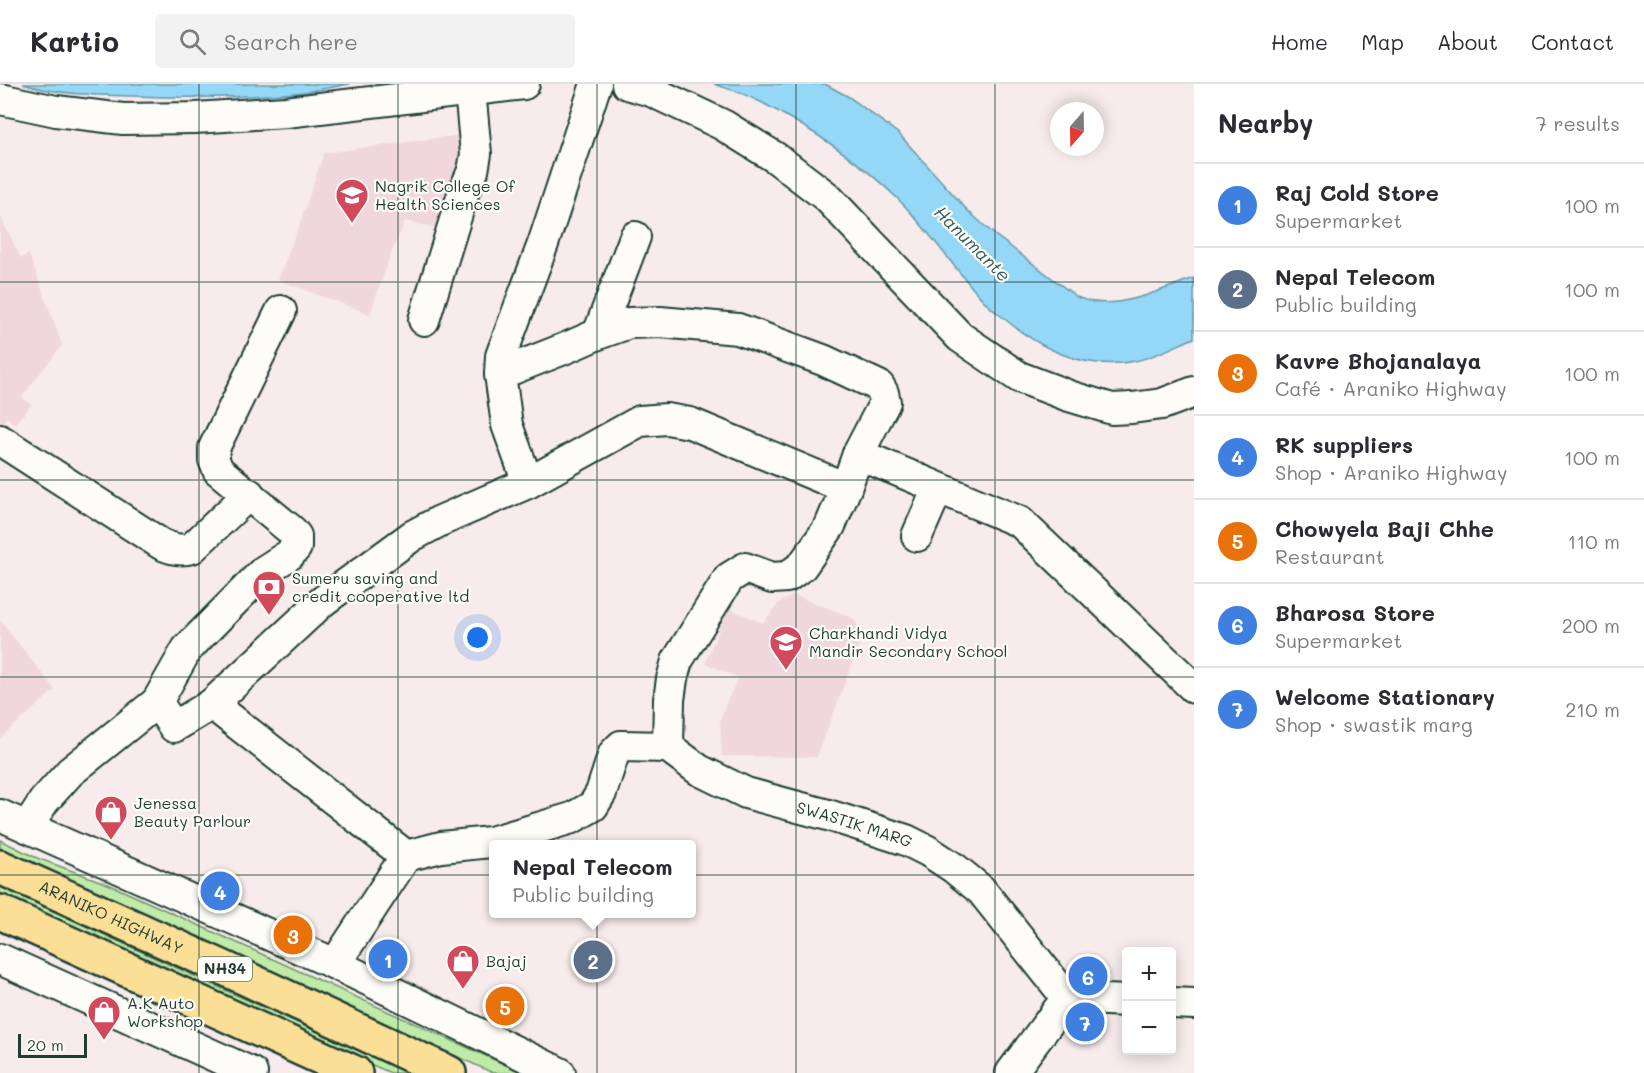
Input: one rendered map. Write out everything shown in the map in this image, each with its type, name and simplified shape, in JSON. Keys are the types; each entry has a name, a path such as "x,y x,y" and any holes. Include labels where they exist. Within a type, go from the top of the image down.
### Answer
{"highway":[{"name":"ARANIKO HIGHWAY","path":"0,867 449,1073"},
{"name":"NH34","path":"0,912 355,1073"}],"street":[{"path":"0,99 56,111 123,119 195,118 286,112 524,84"},
{"path":"528,483 507,424 500,374 501,356 543,244 596,84"},
{"path":"627,84 651,91 723,125 776,158 827,197 960,337 1019,378 1112,409 1162,404 1194,392"},
{"path":"424,320 476,154 470,90"},
{"path":"598,334 635,237"},
{"path":"13,821 44,801 70,772 157,702 187,649 264,572 289,555 296,547 296,536 292,531 218,470 214,460 214,448 281,311"},
{"path":"498,840 572,819 593,806 601,793 614,753 621,746 668,747 669,700 676,661 729,578 745,568 772,578 787,577 802,566 830,526 858,454 885,402 884,393 879,386 823,360 738,329 660,322 629,323 500,374"},
{"path":"157,702 174,727 212,705 323,601 412,536 440,520 528,483 640,421 667,419 690,423 846,488"},
{"path":"0,440 171,549 182,551 192,548 249,494"},
{"path":"858,454 1020,522 1194,688"},
{"path":"917,536 938,488"},
{"path":"212,705 406,856"},
{"name":"SWASTIK MARG","path":"668,747 699,770 746,793 828,815 906,840 928,851 981,890 1067,998"},
{"path":"13,821 335,964 560,1073"},
{"path":"335,964 406,856 441,847 489,842"},
{"path":"0,959 252,1073"},
{"path":"1011,1073 1067,998 1122,1001"},
{"path":"1176,1003 1194,1004"}],"shaded area":[{"name":"Nagrik College Of Health Sciences","path":"468,134 437,228 405,221 370,314 278,280 324,153"},
{"path":"0,216 21,258 29,254 62,345 22,397 31,405 15,424 7,417 0,426"},
{"name":"Charkhandi Vidya Mandir Secondary School","path":"794,595 851,617 864,632 817,757 722,756 720,719 739,678 705,663 728,608 763,623 779,603"},
{"path":"0,620 55,690 0,738"}],"green space":[{"path":"0,840 37,858 108,884 523,1073 493,1073 0,848"},
{"path":"0,886 408,1073 391,1073 337,1050 0,896"}],"water":[{"path":"23,84 350,84 296,93 194,97 77,94"},
{"name":"Hanumante","path":"714,84 825,84 849,97 899,134 968,211 995,235 1077,297 1093,302 1119,302 1145,296 1194,278 1194,338 1150,357 1117,363 1082,360 1050,349 1020,331 987,305 909,210 857,163 814,133 767,105"}],"place":[{"name":"Nagrik College Of Health Sciences","path":"352,224"},
{"name":"Sumeru saving and credit cooperative ltd","path":"269,616"},
{"name":"Charkhandi Vidya Mandir Secondary School","path":"786,671"},
{"name":"Jenessa Beauty Parlour","path":"111,841"},
{"name":"RK suppliers","path":"220,891"},
{"name":"Kavre Bhojanalaya","path":"293,935"},
{"name":"Raj Cold Store","path":"388,959"},
{"name":"Nepal Telecom","path":"593,960"},
{"name":"Bharosa Store","path":"1088,976"},
{"name":"Bajaj","path":"463,990"},
{"name":"Chowyela Baji Chhe","path":"505,1006"},
{"name":"Welcome Stationary","path":"1085,1022"},
{"name":"A.K Auto Workshop","path":"104,1041"}]}
